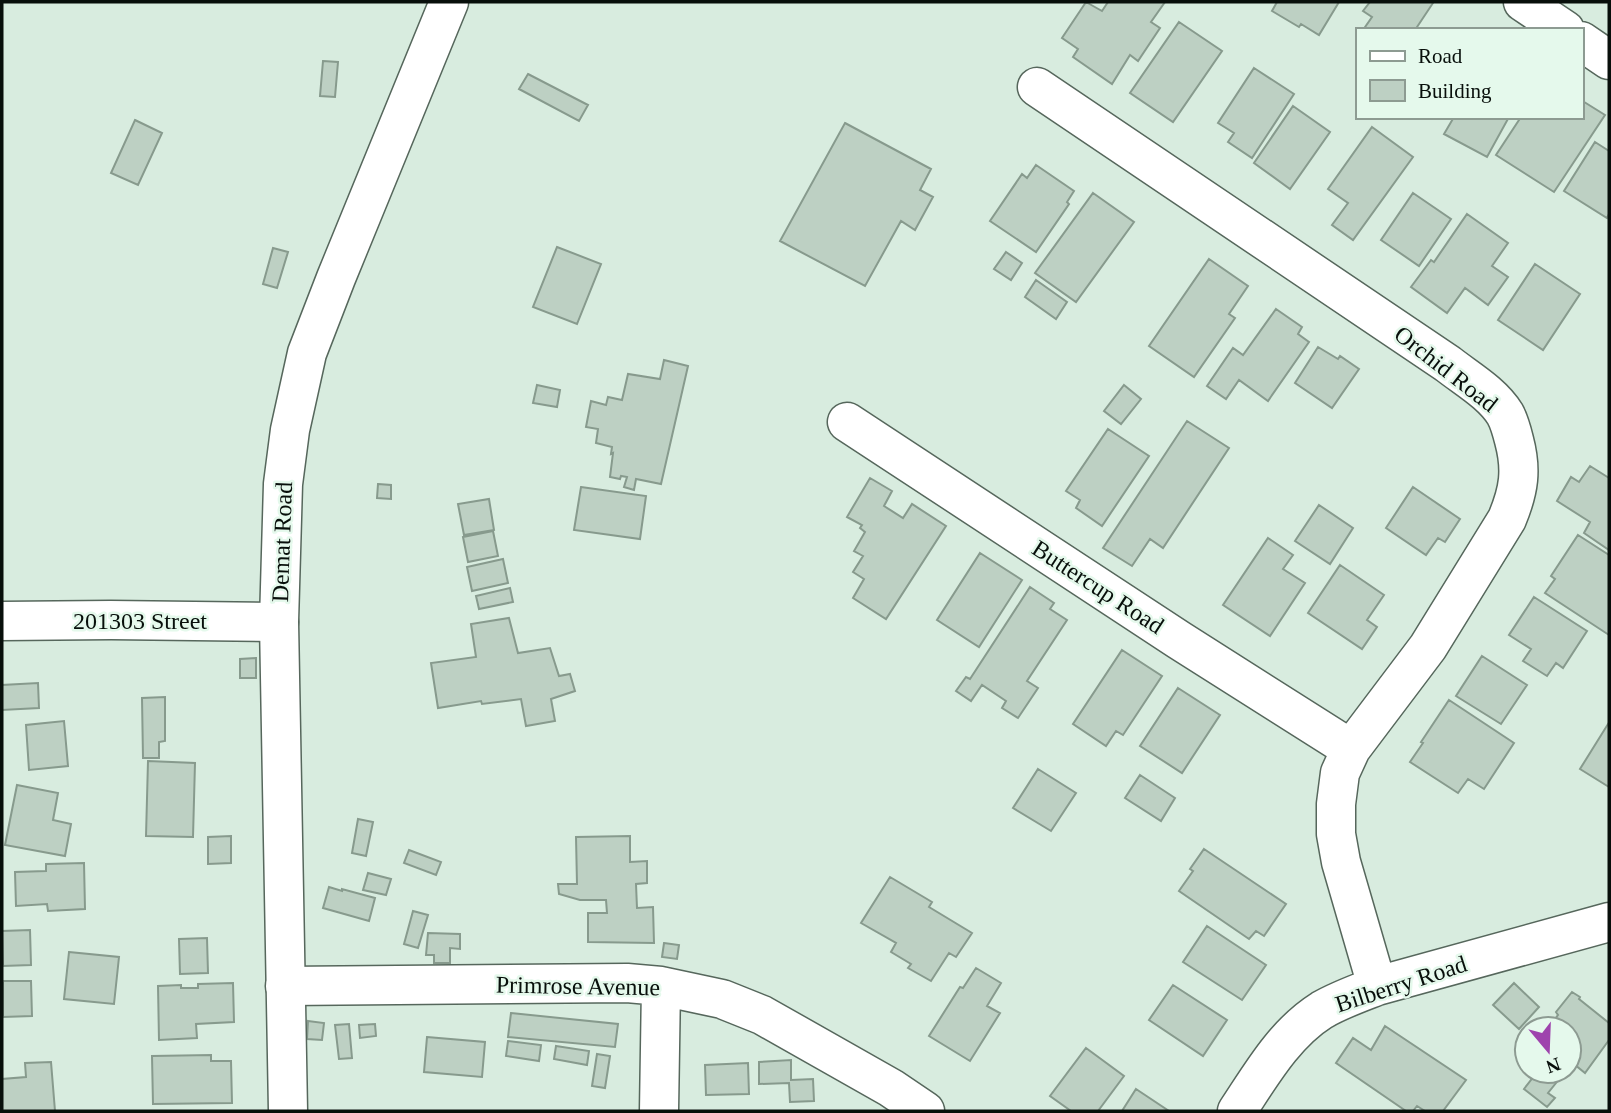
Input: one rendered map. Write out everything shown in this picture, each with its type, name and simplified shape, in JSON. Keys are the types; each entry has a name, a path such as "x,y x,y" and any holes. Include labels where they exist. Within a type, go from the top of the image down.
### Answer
{"street":[{"name":"Demat Road","path":"288,1111 279,622 283,484 289,430 307,353 335,278 449,2"},
{"path":"1523,2 1562,28"},
{"path":"1583,42 1609,60"},
{"name":"Orchid Road","path":"1037,87 1448,364 1486,393 1505,415 1518,456 1519,478 1515,500 1507,519 1427,647 1351,749 1340,773 1336,834 1341,862 1377,986"},
{"name":"Buttercup Road","path":"848,422 1179,640 1351,749"},
{"name":"201303 Street","path":"2,621 279,622"},
{"name":"Bilberry Road","path":"1237,1111 1286,1042 1322,1010 1341,1000 1377,986 1609,922"},
{"name":"Primrose Avenue","path":"285,986 627,983 661,986 722,999 762,1015 891,1088 925,1111"},
{"path":"659,1111 661,986"}],"building":[{"path":"1086,2 1102,11 1108,2 1165,2 1151,22 1160,28 1138,61 1130,55 1112,84 1073,57 1078,49 1062,38"},
{"path":"1277,2 1339,2 1319,35 1272,11"},
{"path":"1370,2 1433,3 1416,28 1364,28 1372,17 1363,11"},
{"path":"1179,22 1222,51 1173,122 1130,93"},
{"path":"323,61 338,62 335,97 320,96"},
{"path":"1254,68 1294,94 1252,158 1228,142 1234,133 1218,123"},
{"path":"528,74 588,105 579,121 519,89"},
{"path":"1583,101 1605,115 1554,192 1496,155 1520,119 1583,119"},
{"path":"1293,106 1330,132 1290,189 1254,163"},
{"path":"1453,119 1508,119 1487,157 1444,134"},
{"path":"135,120 162,133 138,185 111,173"},
{"path":"845,123 931,169 920,190 933,197 915,230 901,221 865,286 780,241"},
{"path":"1372,127 1413,157 1353,240 1332,225 1348,203 1328,189"},
{"path":"1595,142 1609,151 1607,218 1564,191"},
{"path":"1036,165 1074,191 1067,202 1069,204 1036,252 990,221 1022,174 1027,178"},
{"path":"1093,193 1134,222 1076,302 1035,273"},
{"path":"1413,193 1451,219 1419,266 1381,240"},
{"path":"1467,214 1508,243 1492,266 1508,277 1488,305 1465,288 1447,313 1411,287 1431,260 1434,262"},
{"path":"557,247 601,264 577,324 533,307"},
{"path":"273,248 288,252 277,288 263,284"},
{"path":"1006,252 1022,263 1011,280 994,269"},
{"path":"1209,259 1248,286 1229,314 1235,318 1194,377 1149,346"},
{"path":"1535,264 1580,294 1543,350 1498,320"},
{"path":"1036,280 1067,302 1056,319 1025,297"},
{"path":"1276,309 1302,327 1298,334 1309,342 1268,401 1239,380 1226,399 1207,386 1233,348 1243,355"},
{"path":"1318,347 1338,359 1340,356 1359,369 1332,408 1295,383"},
{"path":"664,360 688,366 661,484 636,479 634,490 624,487 627,477 610,477 612,447 596,443 598,429 586,427 591,401 606,405 608,397 622,400 628,374 660,379"},
{"path":"537,385 560,390 557,407 533,403"},
{"path":"1124,385 1141,399 1121,424 1104,411"},
{"path":"1187,421 1229,448 1163,548 1150,539 1132,566 1103,548"},
{"path":"1108,429 1149,456 1102,526 1076,508 1080,500 1066,491"},
{"path":"1590,466 1609,478 1609,550 1584,533 1590,522 1557,501 1571,477 1579,482"},
{"path":"870,478 892,491 884,506 903,518 912,504 946,526 886,619 853,598 864,579 853,572 863,556 854,551 865,532 860,528 862,525 847,517"},
{"path":"378,484 391,485 391,499 377,498"},
{"path":"581,487 646,496 640,539 574,530"},
{"path":"1413,487 1460,519 1445,542 1438,538 1426,555 1386,528"},
{"path":"489,499 494,530 464,535 458,504"},
{"path":"1319,505 1353,528 1330,564 1295,541"},
{"path":"493,531 498,556 468,562 463,537"},
{"path":"1578,535 1609,555 1609,635 1545,593 1555,579 1551,576"},
{"path":"1268,538 1293,555 1283,569 1305,583 1270,636 1223,605"},
{"path":"980,553 1022,580 979,647 937,620"},
{"path":"503,559 508,583 472,591 467,567"},
{"path":"1340,565 1384,595 1367,620 1377,627 1362,649 1308,613"},
{"path":"1030,587 1054,603 1050,609 1067,620 1027,681 1038,688 1018,718 1002,708 1006,701 982,685 971,701 956,691 966,677 970,679"},
{"path":"510,588 513,602 479,609 476,596"},
{"path":"1534,597 1587,631 1563,668 1556,663 1547,676 1523,661 1531,649 1509,635"},
{"path":"509,618 518,653 550,648 559,676 570,674 575,691 551,699 555,721 526,726 521,699 482,704 481,701 438,708 431,663 476,657 471,624"},
{"path":"1122,650 1162,676 1123,735 1116,731 1106,746 1073,724"},
{"path":"1482,656 1527,685 1501,724 1456,696"},
{"path":"256,658 256,678 240,678 240,659"},
{"path":"38,683 39,708 2,710 2,685"},
{"path":"1178,688 1220,715 1182,773 1140,746"},
{"path":"165,697 165,741 159,742 159,758 143,758 142,698"},
{"path":"1449,700 1514,743 1484,789 1468,779 1458,793 1410,762"},
{"path":"64,721 68,766 29,770 26,725"},
{"path":"1609,725 1609,787 1580,769"},
{"path":"148,761 195,763 193,837 146,836"},
{"path":"1038,769 1076,793 1051,831 1013,808"},
{"path":"1140,775 1175,798 1161,821 1125,798"},
{"path":"17,785 58,793 53,820 71,824 65,856 5,845"},
{"path":"358,819 373,822 366,856 352,853"},
{"path":"231,836 231,863 208,864 208,837"},
{"path":"630,836 630,862 647,861 647,883 636,884 637,908 653,907 654,943 588,942 588,913 607,913 606,900 580,900 559,894 558,884 577,884 576,837"},
{"path":"1204,849 1286,904 1264,936 1256,931 1249,939 1179,891"},
{"path":"409,850 441,862 436,875 404,863"},
{"path":"84,863 85,909 48,911 47,904 16,906 15,872 46,871 46,864"},
{"path":"368,873 391,879 386,895 363,890"},
{"path":"890,877 932,902 929,907 972,933 956,957 949,953 931,981 908,968 911,964 891,952 896,943 861,923"},
{"path":"329,887 375,898 369,921 323,908"},
{"path":"413,911 428,915 418,948 404,944"},
{"path":"1207,926 1266,965 1242,1000 1183,962"},
{"path":"30,930 31,965 3,966 2,931"},
{"path":"428,933 460,934 460,949 450,948 450,963 434,963 434,955 426,955"},
{"path":"207,938 208,973 180,974 179,939"},
{"path":"664,943 679,945 677,959 662,957"},
{"path":"69,952 119,957 114,1004 64,999"},
{"path":"976,968 1001,983 987,1006 1000,1013 970,1061 929,1036 960,987 963,988"},
{"path":"3,981 31,981 32,1016 3,1017"},
{"path":"233,983 234,1022 196,1024 197,1038 159,1040 158,986 181,985 181,988 198,988 198,984"},
{"path":"1514,983 1539,1007 1532,1015 1513,1015 1513,1023 1493,1005"},
{"path":"1173,985 1227,1020 1203,1056 1149,1020"},
{"path":"1572,992 1609,1023 1609,1040 1585,1073 1583,1015 1558,1015 1556,1012"},
{"path":"511,1013 618,1024 615,1047 508,1037"},
{"path":"308,1021 324,1023 322,1040 307,1039"},
{"path":"349,1024 352,1058 339,1059 335,1025"},
{"path":"375,1024 376,1036 360,1038 359,1025"},
{"path":"1385,1026 1466,1080 1443,1111 1425,1111 1417,1106 1413,1111 1406,1111 1336,1063 1353,1038 1371,1050"},
{"path":"427,1037 485,1042 482,1077 424,1072"},
{"path":"508,1041 541,1045 539,1061 506,1056"},
{"path":"556,1046 589,1051 587,1065 554,1059"},
{"path":"1086,1048 1124,1076 1098,1111 1071,1111 1050,1096"},
{"path":"597,1054 610,1056 605,1088 592,1086"},
{"path":"211,1055 211,1061 231,1061 232,1103 153,1104 152,1056"},
{"path":"791,1060 791,1080 813,1079 814,1101 790,1102 789,1083 759,1084 759,1062"},
{"path":"51,1062 55,1111 2,1111 2,1079 26,1077 25,1063"},
{"path":"748,1063 749,1094 706,1095 705,1065"},
{"path":"1527,1085 1554,1085 1548,1093 1555,1098 1547,1107 1524,1089"},
{"path":"1136,1089 1169,1111 1122,1111"}]}
